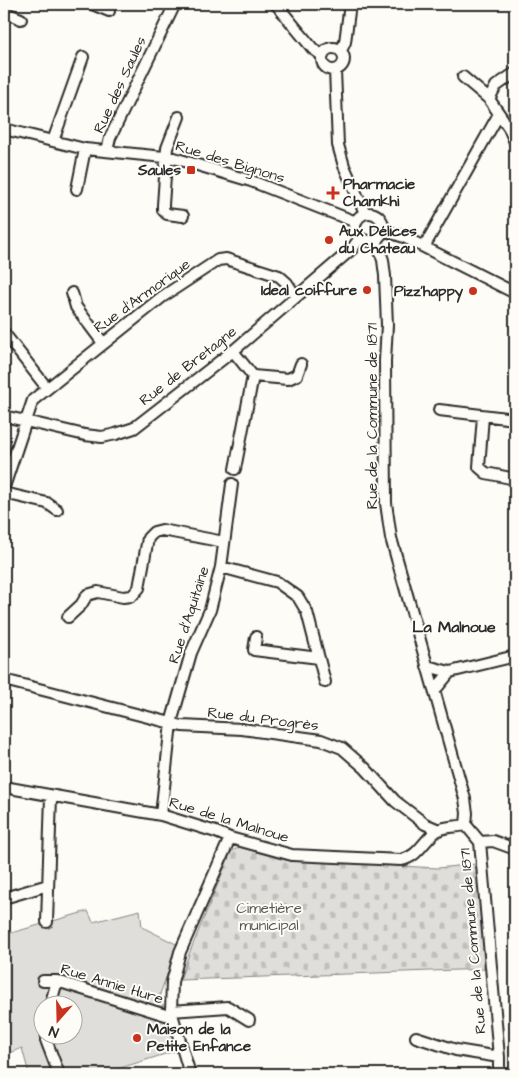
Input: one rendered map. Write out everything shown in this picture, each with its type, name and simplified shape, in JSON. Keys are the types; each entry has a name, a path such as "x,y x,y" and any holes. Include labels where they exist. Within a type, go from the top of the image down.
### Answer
{"street":[{"path":"92,4 109,11"},
{"name":"Rue des Saules","path":"107,152 110,138 175,4"},
{"path":"276,4 313,49 323,56"},
{"path":"341,51 345,42 350,4"},
{"path":"4,12 21,20"},
{"path":"336,48 341,51 344,56 344,63 341,67 329,70 325,67 323,56 326,52 336,48"},
{"path":"53,141 82,57"},
{"path":"335,70 338,145 344,166 365,213"},
{"path":"489,99 496,86 515,73"},
{"path":"463,77 489,99 509,128 515,142"},
{"path":"424,247 499,114"},
{"path":"179,117 167,148 163,210 170,215 182,216"},
{"name":"Rue des Bignons","path":"4,129 85,149 174,158 251,181 356,222"},
{"path":"77,189 85,149"},
{"path":"365,213 374,213 383,223 383,230 376,240 366,241 360,238 356,232 356,222 360,215 365,213"},
{"path":"383,230 424,247 515,293"},
{"name":"Rue de Bretagne","path":"4,416 85,435 102,437 134,428 232,351 352,249 360,238"},
{"name":"Rue de la Commune de 1871","path":"376,240 385,270 387,298 386,504 395,555 465,799 466,825 480,842 499,1074"},
{"name":"Rue d'Armorique","path":"4,487 33,400 162,297 218,260 226,259 279,276 287,283 296,297"},
{"path":"72,293 76,307 104,343"},
{"path":"4,333 47,388"},
{"path":"232,351 252,376 288,379 297,375 301,364"},
{"path":"235,468 252,376"},
{"path":"439,410 515,419"},
{"path":"484,416 479,467 486,473 515,479"},
{"name":"Rue d'Aquitaine","path":"161,816 171,723 191,653 210,610 221,567 232,484"},
{"path":"4,493 47,503 57,510"},
{"path":"68,617 87,595 98,592 123,597 132,596 139,588 148,538 154,532 162,530 224,542"},
{"path":"221,567 277,582 298,597 307,612 325,682"},
{"path":"256,637 254,650 319,658"},
{"path":"427,666 450,672 515,656"},
{"path":"435,690 450,672"},
{"name":"Rue du Progrès","path":"4,680 182,726 242,729 322,740 342,748 365,768 395,801 425,824 439,830"},
{"name":"Rue de la Malnoue","path":"4,787 161,816 292,855 407,859 416,853 439,830"},
{"path":"47,922 51,796"},
{"path":"439,830 466,825"},
{"path":"190,1074 172,1014 172,982 180,952 230,838"},
{"path":"480,842 493,841 515,849"},
{"path":"4,898 48,885"},
{"name":"Rue Annie Hure","path":"43,981 57,981 172,1014"},
{"path":"53,996 57,981"},
{"path":"172,1014 228,1007 249,1020"},
{"name":"Rue de la Commune de 1871","path":"416,1037 456,1050 499,1057"},
{"path":"48,1046 59,1074"}],"green space":[{"name":"Cimetière municipal","path":"239,847 287,860 438,868 476,864 486,969 180,980 231,852"},
{"path":"140,910 142,927 178,945 160,994 175,1051 101,1074 29,1074 22,1048 4,1055 4,935 88,911 93,922"}],"place":[{"name":"Saules","path":"191,170"},
{"name":"Pharmacie Chamkhi","path":"333,193"},
{"name":"Aux Délices du Chateau","path":"329,240"},
{"name":"Ideal coiffure","path":"367,290"},
{"name":"Pizz'happy","path":"473,291"},
{"name":"Maison de la Petite Enfance","path":"137,1038"}],"district":[{"name":"La Malnoue","path":"454,627"}]}
